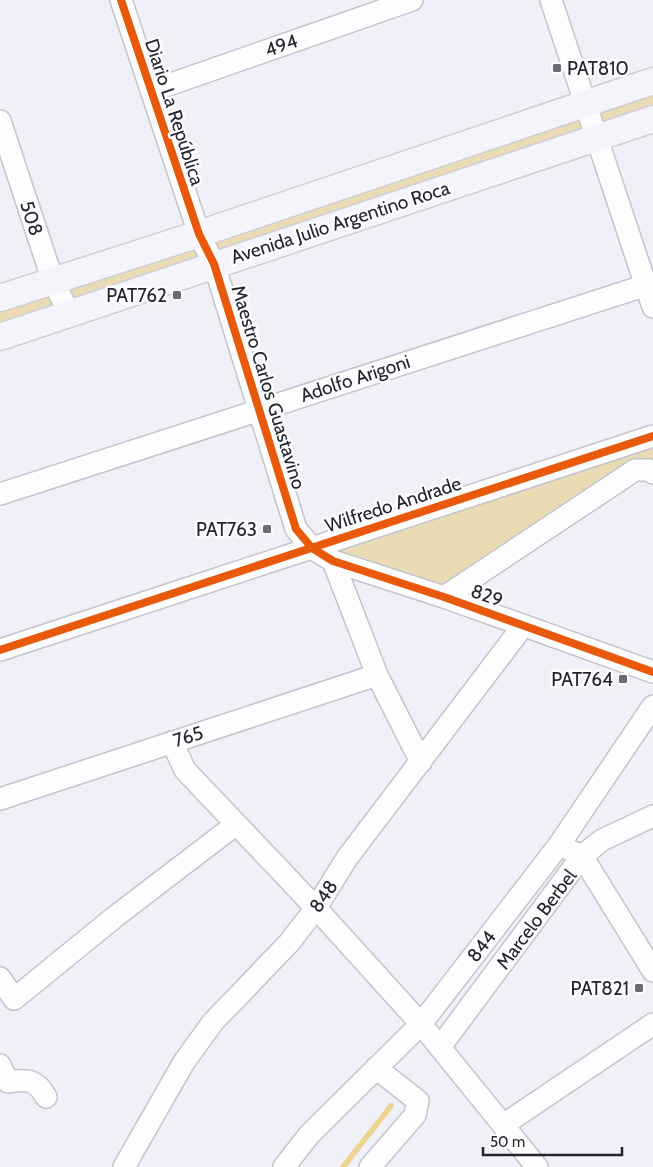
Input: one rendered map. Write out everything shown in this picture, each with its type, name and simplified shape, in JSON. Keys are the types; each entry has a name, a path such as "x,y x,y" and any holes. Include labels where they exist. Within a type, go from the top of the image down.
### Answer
{"main road":[{"name":"Avenida Julio Argentino Roca","path":"0,298 199,234 653,81"},
{"name":"Avenida Julio Argentino Roca","path":"0,337 653,119"}],"street":[{"name":"Diario La República","path":"121,0 199,234"},
{"name":"494","path":"151,91 412,0"},
{"path":"551,0 596,138 650,284 653,307"},
{"name":"508","path":"2,132 53,281 69,313"},
{"name":"Maestro Carlos Guastavino","path":"199,234 214,264 296,529 312,548"},
{"name":"Adolfo Arigoni","path":"0,494 258,409 650,284"},
{"name":"Wilfredo Andrade","path":"0,650 653,436"},
{"path":"444,597 635,470 649,470 653,473"},
{"name":"829","path":"312,548 332,561 444,597 653,672"},
{"path":"332,561 377,675 421,762"},
{"name":"848","path":"124,1167 184,1062 213,1022 289,943 316,908 347,858 523,626"},
{"name":"765","path":"0,799 377,675"},
{"name":"844","path":"284,1167 309,1135 421,1024 559,845 653,706"},
{"path":"172,742 185,770 235,825 316,908 421,1024 538,1167"},
{"name":"Marcelo Berbel","path":"440,1047 582,856 602,840 653,816"},
{"path":"0,978 14,998 116,916 235,825"},
{"path":"559,845 582,856 653,971"},
{"path":"503,1125 653,1024"},
{"path":"370,1167 416,1114 418,1101 376,1068"},
{"path":"3,1078 27,1079 36,1083 46,1097"}],"shaded area":[{"path":"653,81 653,119 0,337 0,298"},
{"path":"653,436 653,473 649,470 444,597 312,548"}],"waterway":[{"path":"343,1167 391,1106"}],"cycle path":[{"path":"121,0 199,234 214,264 296,529 312,548 333,561 444,597 653,672"},
{"path":"0,650 653,436"}],"place":[{"name":"PAT810","path":"557,68"},
{"name":"PAT762","path":"177,295"},
{"name":"PAT763","path":"267,529"},
{"name":"PAT764","path":"623,679"},
{"name":"PAT821","path":"639,988"}]}
